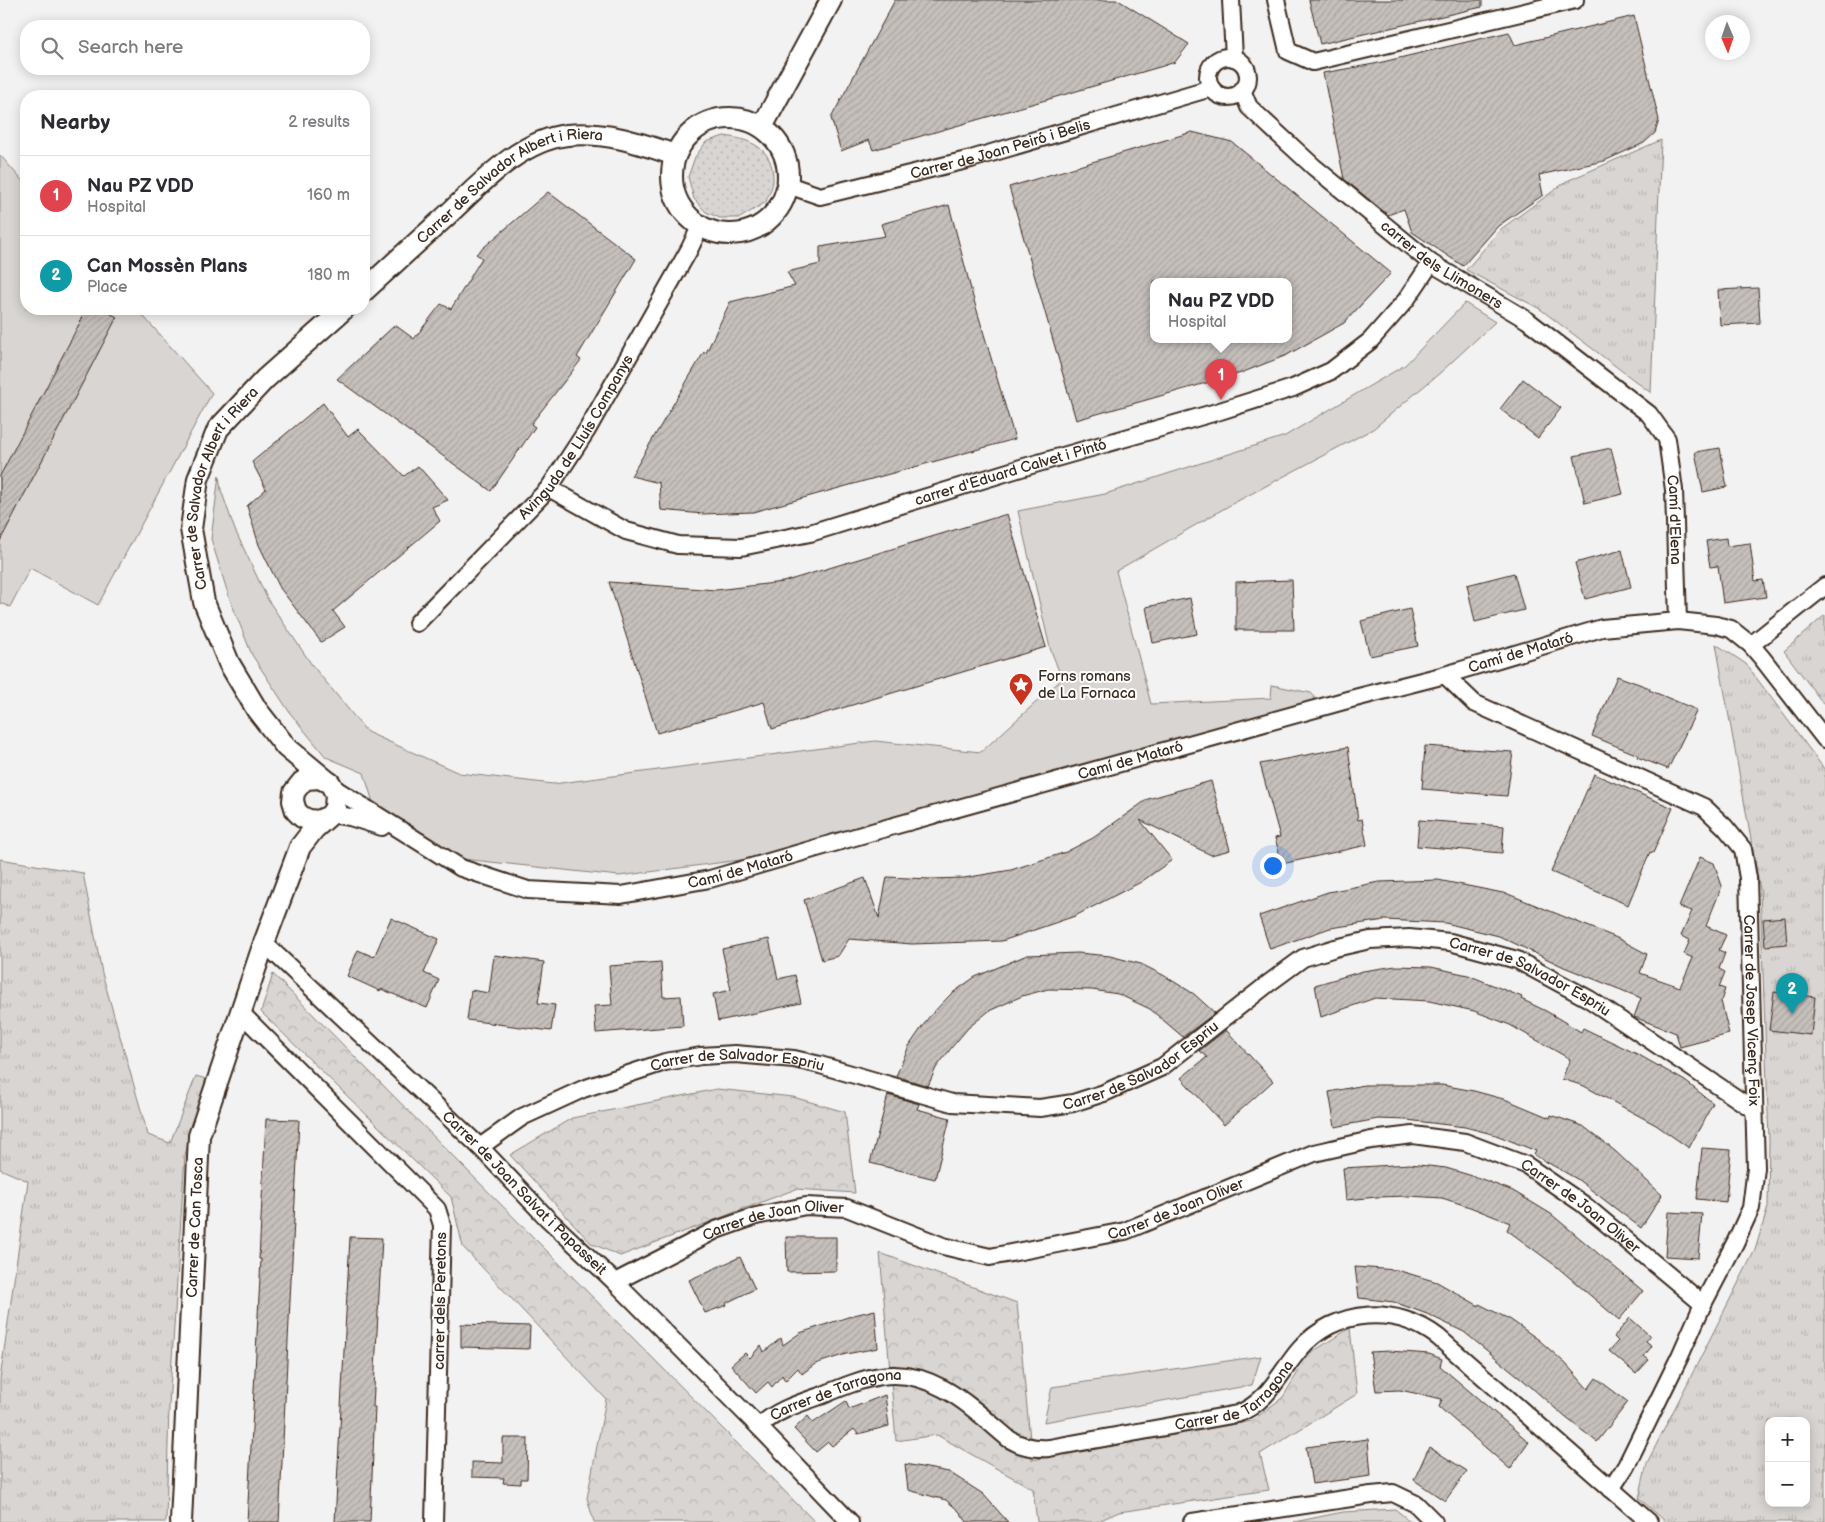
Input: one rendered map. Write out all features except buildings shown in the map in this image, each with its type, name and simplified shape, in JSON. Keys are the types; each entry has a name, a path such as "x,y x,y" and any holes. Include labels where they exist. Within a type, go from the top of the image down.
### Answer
{"street":[{"path":"762,127 831,0"},
{"path":"1231,0 1234,58"},
{"path":"1276,0 1288,51 1313,62 1575,0"},
{"path":"1221,58 1234,58 1244,65 1246,71 1247,78 1242,90 1236,95 1229,96 1216,93 1211,88 1208,79 1211,66 1221,58"},
{"name":"Carrer de Joan Peiró i Belis","path":"788,185 820,196 971,159 1211,88"},
{"name":"carrer dels Llimoners","path":"1242,90 1249,107 1308,161 1431,263 1527,320 1649,414 1656,424"},
{"path":"743,119 762,127 776,140 788,165 788,185 781,205 768,221 753,230 734,235 713,232 700,226 684,213 674,195 671,175 675,155 685,138 694,129 712,120 743,119"},
{"name":"Carrer de Salvador Albert i Riera","path":"370,286 495,172 541,142 566,136 594,134 626,139 675,155"},
{"name":"Avinguda de Lluís Companys","path":"417,623 549,488 587,430 689,250 700,226"},
{"name":"carrer d'Eduard Calvet i Pintó","path":"549,488 626,531 678,545 741,546 810,533 1021,468 1293,388 1331,370 1370,341 1406,300 1431,263"},
{"name":"Carrer de Salvador Albert i Riera","path":"332,786 286,747 257,710 228,663 204,602 191,529 198,479 218,429 265,379 337,315"},
{"name":"Camí d'Elena","path":"1656,424 1667,439 1674,490 1678,621"},
{"path":"1751,645 1825,586"},
{"name":"Camí de Mataró","path":"332,786 461,868 528,890 621,895 710,879 872,832 1445,675 1602,628 1678,621 1716,625 1731,629 1751,645 1825,739"},
{"name":"Carrer de Josep Vicenç Foix","path":"1445,675 1474,703 1704,807 1725,827 1743,849 1748,878 1756,1168 1751,1208 1626,1466 1611,1489"},
{"name":"Carrer de Salvador Albert i Riera","path":"286,747 295,801"},
{"path":"264,943 300,847 302,829 295,801 302,782 307,779 319,778 332,786 337,801 328,816 314,829 300,847"},
{"path":"295,801 302,817 318,821 328,816"},
{"name":"Camí de Mataró","path":"328,816 350,817 381,827 397,829"},
{"name":"Carrer de Salvador Espriu","path":"480,1147 522,1117 583,1089 665,1062 701,1056 734,1054 794,1059 820,1064 952,1103 1040,1108 1073,1103 1104,1093 1162,1067 1269,982 1303,958 1334,948 1370,940 1409,938 1450,942 1517,960 1589,999 1754,1110"},
{"name":"Carrer de Can Tosca","path":"181,1522 199,1136 264,943"},
{"name":"Carrer de Joan Salvat i Papasseit","path":"264,943 480,1147 547,1218 615,1282 850,1522"},
{"name":"carrer dels Peretons","path":"240,1012 437,1209 442,1225 434,1522"},
{"name":"Carrer de Joan Oliver","path":"615,1282 716,1230 756,1216 806,1206 847,1208 943,1246 990,1257 1125,1231 1314,1153 1370,1140 1412,1135 1465,1142 1526,1165 1583,1204 1703,1304"},
{"name":"Carrer de Tarragona","path":"759,1427 766,1420 784,1410 851,1384 880,1376 914,1376 943,1388 1018,1444 1032,1448 1049,1448 1245,1411 1263,1398 1300,1349 1319,1332 1332,1324 1354,1317 1376,1314 1389,1315 1412,1321 1438,1337 1649,1522"},
{"path":"1192,1522 1392,1493 1416,1504 1434,1522"}],"green space":[{"path":"724,136 734,137 759,147 765,153 772,169 773,183 766,202 740,218 720,218 706,212 694,199 688,177 695,157 706,142"},
{"path":"1661,140 1651,393 1540,309 1466,270 1501,229 1567,181"},
{"path":"0,155 20,178 20,315 142,315 212,393 98,605 30,568 10,607 0,603"},
{"path":"1465,303 1495,322 1441,372 1373,429 1232,504 1116,571 1151,704 1271,698 1272,685 1311,693 1314,696 1314,701 763,857 619,876 463,859 375,809 364,773 326,757 290,713 252,655 229,597 211,539 219,475 221,490 235,530 268,600 312,665 367,732 459,773 553,784 875,741 981,752 1062,679 1050,648 1018,511 1105,494 1285,436 1405,365"},
{"path":"1825,615 1825,706 1784,651"},
{"path":"1716,644 1746,664 1825,770 1825,1522 1666,1522 1639,1498 1647,1463 1755,1250 1768,1207 1769,1140 1760,890"},
{"path":"0,859 83,873 102,973 148,1135 170,1143 196,1076 206,1079 185,1155 169,1406 166,1522 0,1522 0,1379 28,1181 0,1169"},
{"path":"273,974 815,1522 594,1522 587,1498 606,1399 463,1247 451,1197 261,1012"},
{"path":"717,1089 793,1097 845,1112 855,1193 796,1189 620,1256 591,1243 510,1155 572,1118"},
{"path":"880,1253 1017,1303 1032,1460 1252,1421 1283,1397 1309,1354 1350,1328 1357,1394 1260,1454 1269,1490 1119,1512 1096,1522 1037,1522 1033,1489 937,1435 896,1441"},
{"path":"1261,1356 1252,1385 1044,1422 1052,1387"},
{"path":"1395,1509 1411,1522 1294,1522 1343,1512"}],"place":[{"name":"Nau PZ VDD","path":"1221,400"},
{"name":"Forns romans de La Fornaca","path":"1021,706"},
{"name":"Can Mossèn Plans","path":"1792,1014"}]}
